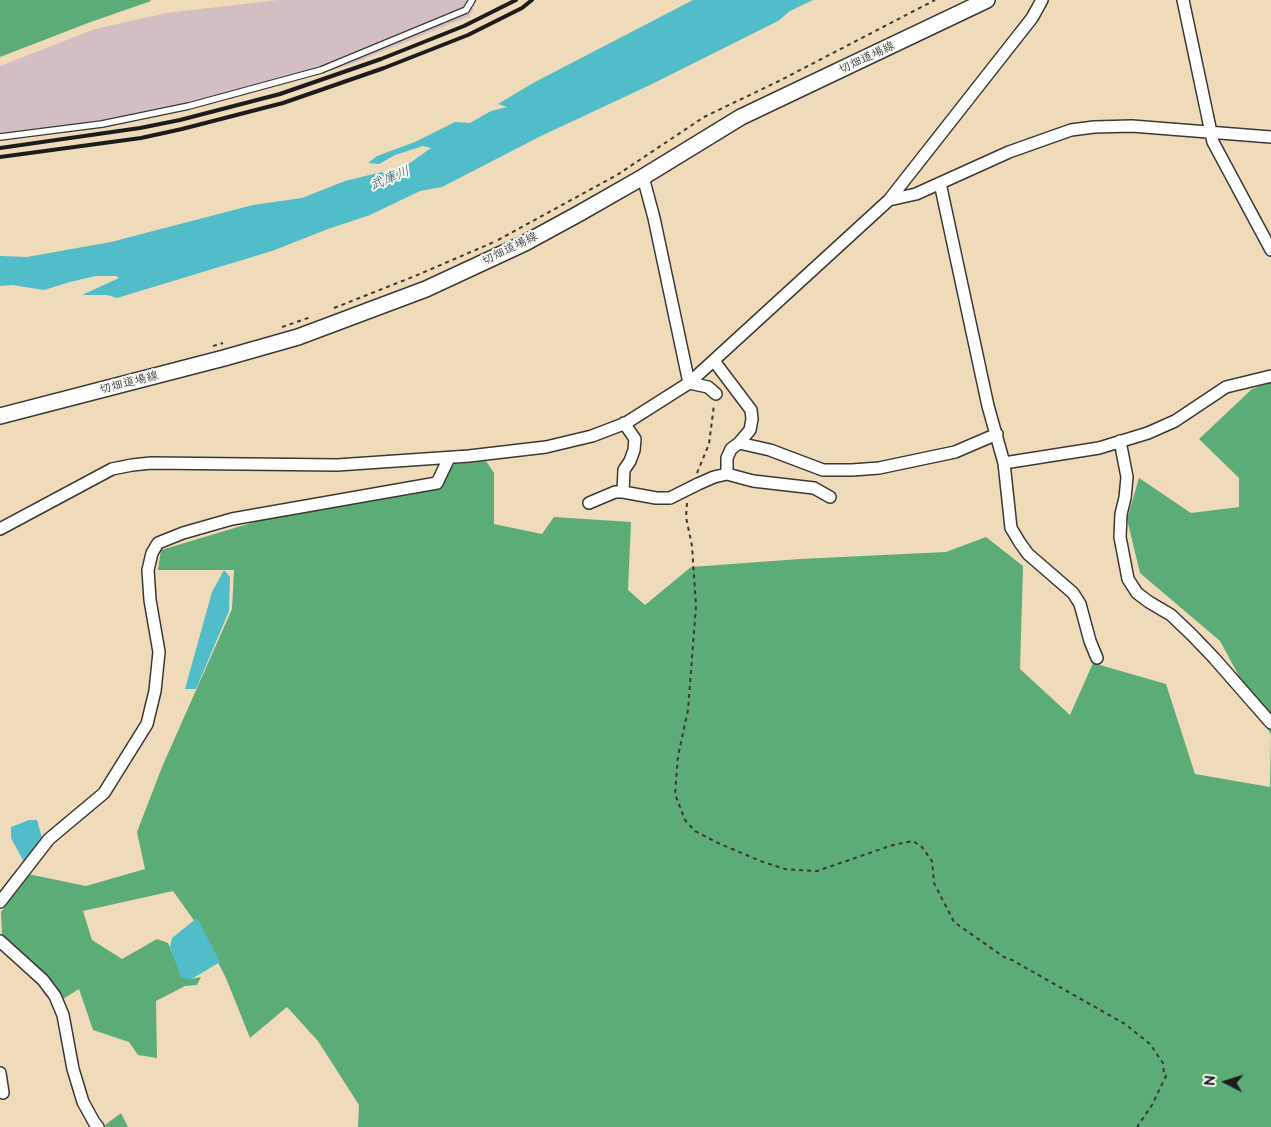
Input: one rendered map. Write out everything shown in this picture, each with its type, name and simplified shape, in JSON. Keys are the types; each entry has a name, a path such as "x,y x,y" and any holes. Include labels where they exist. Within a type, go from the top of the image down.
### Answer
{"main road":[{"name":"切畑道場線","path":"0,416 298,337 426,289 525,243 643,177 741,117 987,0"}],"street":[{"path":"0,529 112,470 132,465 151,463 337,465 449,458 546,447 592,436 624,423 689,384 889,200 1032,18 1042,0"},
{"path":"1182,0 1210,132 1217,150 1271,250"},
{"path":"889,200 916,194 1009,152 1071,130 1132,126 1271,137"},
{"path":"643,177 654,218 689,384"},
{"path":"940,183 988,406 1004,463 1011,528 1028,554 1072,593 1080,604 1090,641 1097,658"},
{"path":"714,361 751,410 750,430 732,449 727,458 728,474"},
{"path":"1004,463 1099,448 1175,421 1226,387 1271,376"},
{"path":"689,384 708,387 716,394"},
{"path":"623,492 624,470 632,455 635,439 624,423"},
{"path":"739,443 770,450 823,470 852,470 879,468 954,452 997,434"},
{"path":"1120,441 1128,477 1121,514 1120,537 1128,579 1137,593 1171,615 1192,635 1271,724"},
{"path":"0,902 49,839 104,793 147,724 155,691 159,652 150,600 148,570 152,553 158,543 232,520 437,483 449,458"},
{"path":"589,503 615,492 656,498 670,498 714,477 728,474 753,481 814,488 830,497"},
{"path":"0,941 43,980 55,996 63,1015 73,1069 84,1102 98,1127"},
{"path":"0,1073 3,1093"}],"lane":[{"path":"0,137 102,124 188,106 321,70 466,10 472,0"}],"path":[{"path":"330,310 415,276 497,240 617,175 704,117 779,81 935,0"},
{"path":"277,328 312,316"},
{"path":"211,346 230,342"},
{"path":"695,476 709,444 716,394"},
{"path":"688,501 686,517 692,546 696,606 688,710 678,756 676,794 685,820 695,831 718,843 763,862 785,868 816,871 893,845 913,842 922,847 932,861 934,883 954,922 1004,957 1125,1024 1150,1044 1163,1063 1166,1076 1152,1105 1138,1127"}],"shaded area":[{"path":"278,0 477,0 470,16 349,65 283,85 201,107 105,128 0,140 0,66 95,29 166,13"}],"green space":[{"path":"0,0 150,0 151,1 0,57"},
{"path":"1271,381 1271,735 1220,641 1140,573 1127,519 1139,478 1191,513 1239,507 1239,478 1199,439 1252,389"},
{"path":"486,461 494,473 494,524 542,534 554,517 631,522 628,590 645,605 691,567 800,559 946,552 986,537 1023,566 1020,669 1070,715 1093,663 1166,684 1195,774 1270,787 1271,735 1271,1127 358,1127 359,1105 318,1041 287,1007 250,1038 226,978 203,933 173,891 83,911 92,940 122,959 157,939 168,943 182,975 191,979 201,977 197,985 185,986 156,1001 157,1058 138,1055 129,1042 93,1030 79,989 63,999 2,935 1,912 28,874 86,886 145,869 137,832 162,767 232,609 234,570 158,570 161,550 261,520 439,488 454,464"},
{"path":"121,1113 128,1127 106,1127 105,1125"}],"water":[{"name":"武庫川","path":"693,0 813,0 790,11 778,21 650,85 541,136 442,187 420,191 370,215 272,251 117,298 107,295 82,295 119,278 116,276 96,276 44,290 12,285 0,286 0,256 27,257 111,242 253,205 302,198 345,181 382,172 390,177 431,148 423,146 395,155 379,164 368,163 377,156 415,142 455,122 470,123 491,111 507,107 498,104 533,83"},
{"path":"224,570 230,577 229,611 196,689 185,689 212,592"},
{"path":"29,820 37,820 42,838 24,862 11,838 11,827"},
{"path":"197,918 220,962 190,980 181,977 170,947 172,938"}],"railway":[{"path":"0,148 140,128 180,120 280,94 381,59 464,26 516,0"},
{"path":"0,157 141,138 283,103 384,68 468,35 522,8 532,0"}]}
